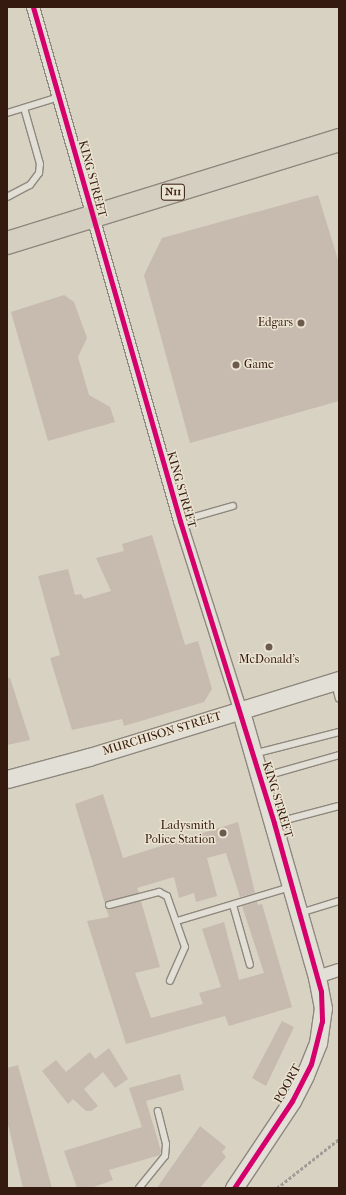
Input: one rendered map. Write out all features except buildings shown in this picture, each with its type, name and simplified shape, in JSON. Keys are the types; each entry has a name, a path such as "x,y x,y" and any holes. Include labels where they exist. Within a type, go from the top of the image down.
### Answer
{"highway":[{"name":"N11","path":"7,243 339,140"}],"street":[{"name":"KING STREET","path":"33,7 180,521 240,709 274,822 317,977"},
{"name":"MURCHISON STREET","path":"7,779 89,757 337,680"},
{"path":"317,977 339,970"},
{"name":"POORT","path":"234,1188 292,1101 311,1064 322,1021 323,1008 317,977"}],"lane":[{"path":"7,114 59,97"},
{"path":"7,197 30,185 39,173 40,164 24,108"},
{"path":"180,521 233,506"},
{"path":"337,680 339,699"},
{"path":"253,754 339,732"},
{"path":"260,777 339,755"},
{"path":"274,822 339,806"},
{"path":"177,921 234,905 292,886"},
{"path":"109,905 162,892 170,902 185,947 170,981"},
{"path":"300,913 339,901"},
{"path":"234,905 250,965"},
{"path":"139,1188 166,1156 166,1144 158,1111"}],"path":[{"path":"277,1188 339,1139"}],"cycle path":[{"path":"33,7 180,521 274,823 321,991 322,1021 311,1064 292,1101 234,1188"}],"place":[{"name":"Edgars","path":"301,323"},
{"name":"Game","path":"236,365"},
{"name":"McDonald's","path":"269,647"},
{"name":"Ladysmith Police Station","path":"223,833"}]}
